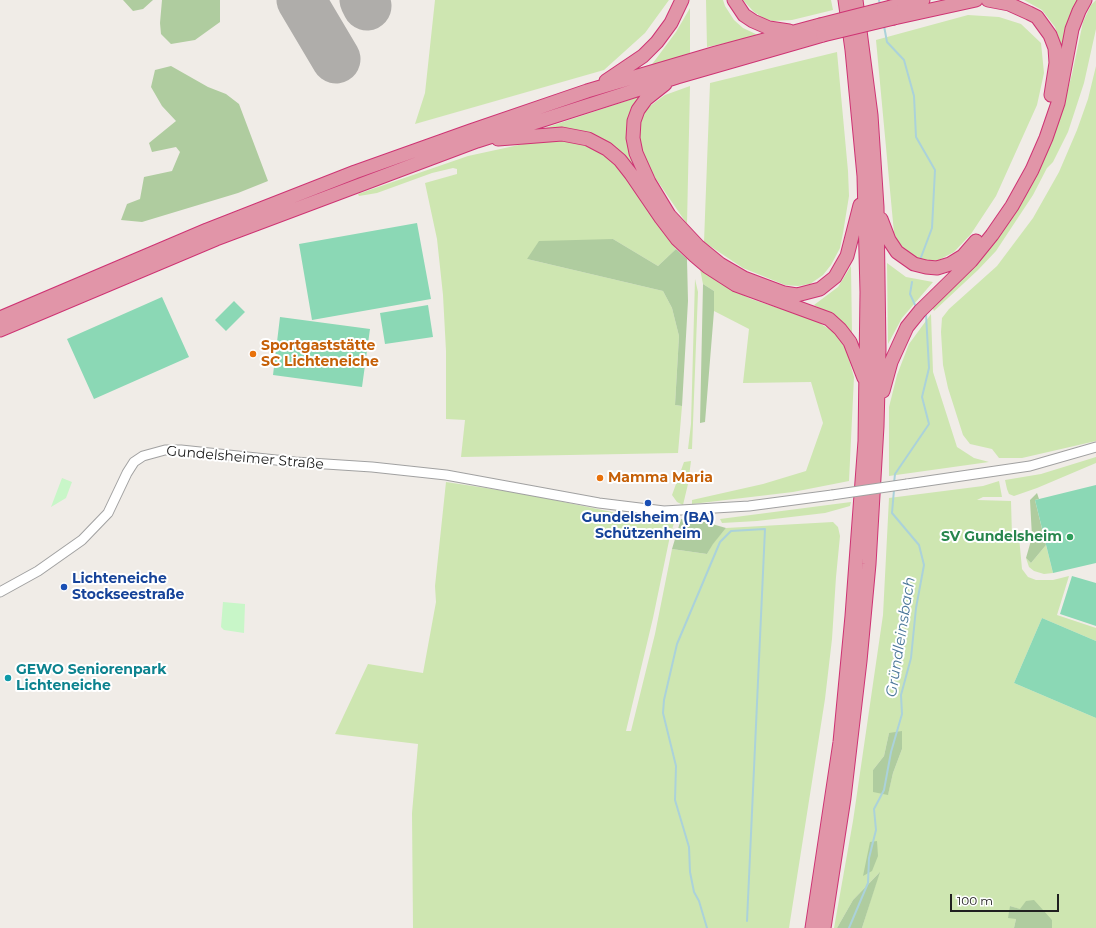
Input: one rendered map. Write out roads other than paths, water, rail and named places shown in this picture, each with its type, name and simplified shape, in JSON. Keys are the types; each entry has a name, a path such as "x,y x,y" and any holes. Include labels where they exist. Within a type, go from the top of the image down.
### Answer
{"highway":[{"path":"734,0 744,15 760,25 795,32"},
{"path":"812,928 833,798 845,696 861,509 867,383 867,292 864,176 852,50 844,0"},
{"path":"824,928 844,798 860,661 869,564 879,349 877,207 871,114 856,0"},
{"path":"893,13 923,0"},
{"path":"717,59 822,30 893,13 976,0"},
{"path":"877,207 889,240 897,252 914,264 937,268 950,264 964,256 973,246 1001,208 1020,175 1036,142 1048,106 1055,79 1055,48 1050,35 1037,17 1021,8 988,0"},
{"path":"876,426 891,362 907,327 920,311 971,261 992,236 1012,206 1032,170 1046,138 1058,103 1072,29 1085,0"},
{"path":"587,91 617,74 643,56 657,42 671,23 681,2"},
{"path":"0,330 216,239 476,141 795,32 822,30"},
{"path":"0,318 188,238 356,172 587,91 681,72"},
{"path":"680,234 649,182 636,153 633,138 634,121 638,110 646,99 681,72"},
{"path":"476,141 562,134 580,136 608,149 624,164 661,218 736,285 757,294 829,319 840,329 850,342 860,370 867,383"},
{"path":"709,262 771,289 797,295 820,289 835,277 847,256 855,226 864,176"}],"street":[{"name":"Gundelsheimer Straße","path":"0,592 43,568 82,540 108,513 127,473 134,462 144,456 159,451 181,450 295,462 372,467 478,480 644,510 711,510 980,474 1046,462 1096,446"}],"waterway":[{"name":"Gründleinsbach","path":"879,0 880,6"},
{"name":"Gründleinsbach","path":"884,26 887,42 904,60 914,96 916,137 935,170 932,228 920,260"},
{"name":"Gründleinsbach","path":"912,282 910,294 916,307"},
{"name":"Gründleinsbach","path":"894,483 895,474 929,424 922,397 929,368 926,314"},
{"name":"Gründleinsbach","path":"849,928 868,883 869,858 876,830 874,809 884,790 891,752 902,714 901,695 911,658 916,608 924,565 919,545 892,513 894,490"},
{"path":"707,928 699,901 694,892 690,872 689,847 675,800 676,766 663,713 664,700 677,644 720,542 731,531 765,529 747,921"}],"place":[{"name":"Sportgaststätte SC Lichteneiche","path":"253,354"},
{"name":"Mamma Maria","path":"600,478"},
{"name":"Gundelsheim (BA) Schützenheim","path":"648,503"},
{"name":"SV Gundelsheim","path":"1070,537"},
{"name":"Lichteneiche Stockseestraße","path":"64,587"},
{"name":"GEWO Seniorenpark Lichteneiche","path":"8,678"}]}
